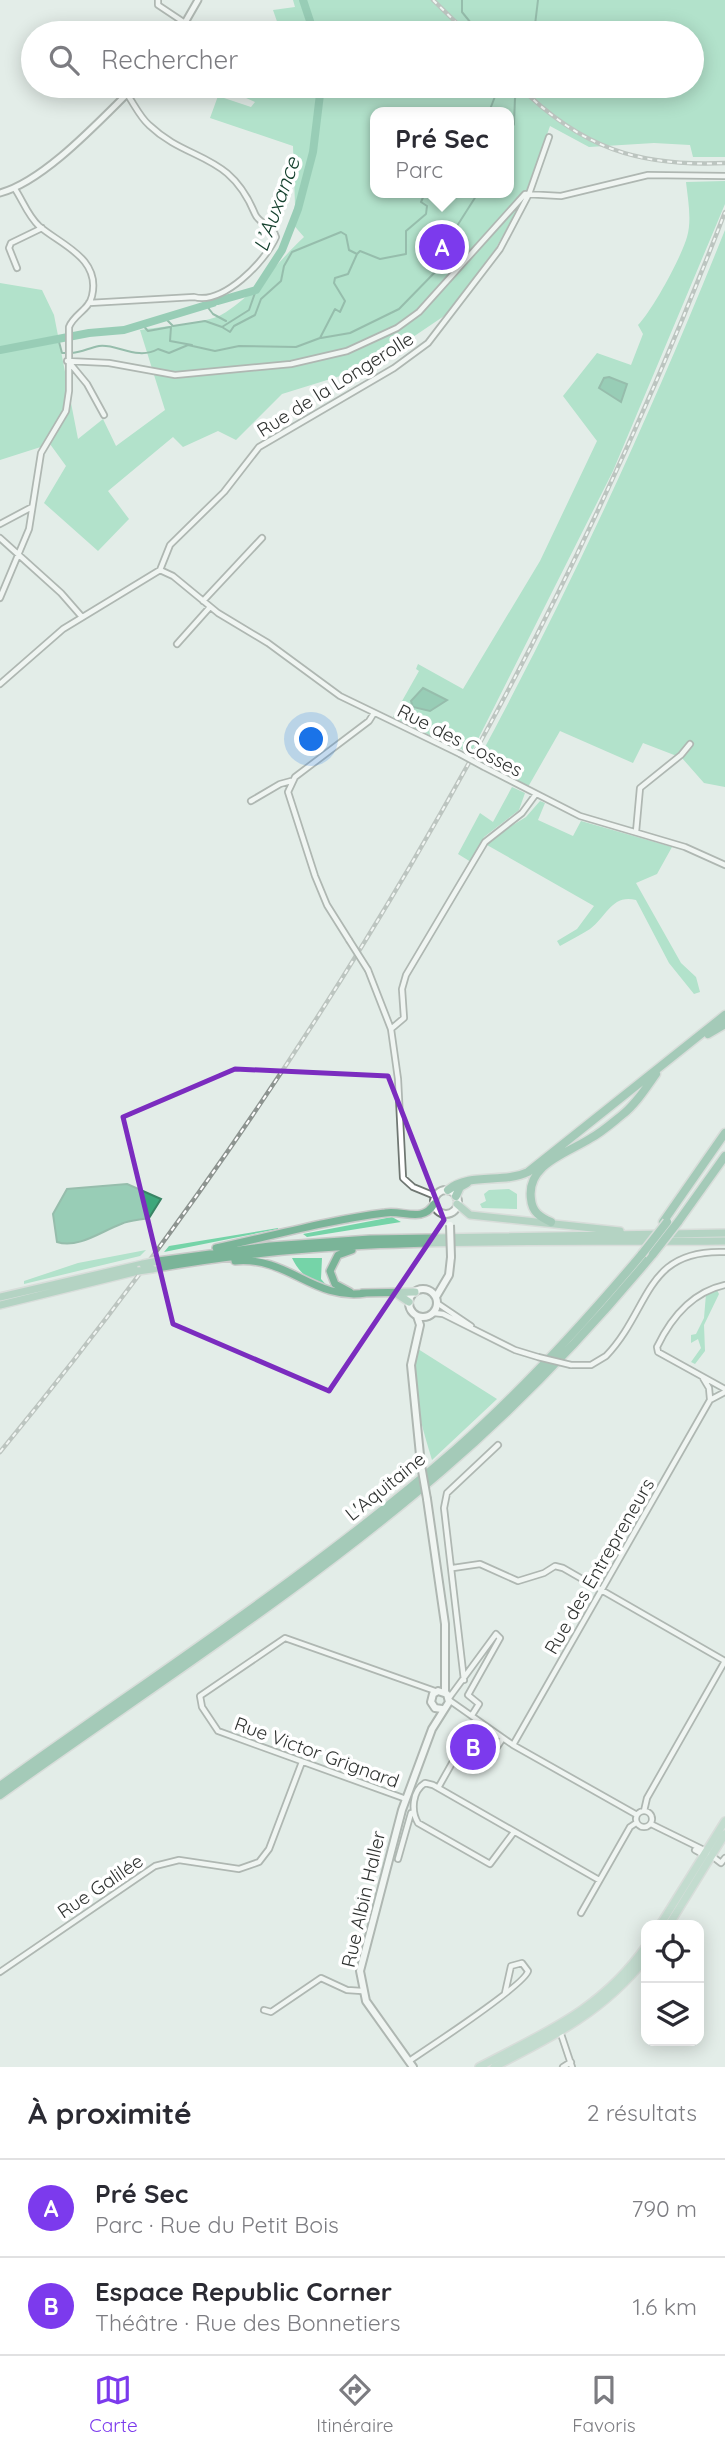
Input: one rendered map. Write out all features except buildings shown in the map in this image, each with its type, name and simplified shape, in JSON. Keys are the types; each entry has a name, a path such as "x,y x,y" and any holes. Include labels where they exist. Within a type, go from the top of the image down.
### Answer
{"highway":[{"path":"551,1222 538,1215 531,1202 532,1185 540,1166 725,1014"},
{"path":"687,1046 725,1024"},
{"path":"662,1066 625,1113 592,1138 509,1179 463,1184 454,1197 470,1216 625,1231 722,1233"},
{"path":"665,1222 725,1133"},
{"path":"665,1222 725,1140"},
{"name":"L'Aquitaine","path":"0,1795 286,1592 422,1488 551,1369 653,1254 725,1156"},
{"path":"0,1297 112,1269 385,1213 421,1215 427,1213 435,1200"},
{"name":"L'Aquitaine","path":"0,1786 290,1579 411,1487 536,1373 625,1274 665,1222"},
{"path":"159,1259 270,1246 359,1240 722,1233"},
{"path":"0,1304 138,1271 273,1252 380,1246 725,1241"},
{"path":"366,1293 339,1288 331,1276 332,1263 345,1251 380,1246"},
{"path":"175,1264 260,1261 288,1270 325,1291 341,1295 415,1292"},
{"path":"393,1292 410,1302"}],"main road":[{"path":"432,1729 445,1696 445,1624 421,1465 411,1372 412,1351 418,1333 449,1275 451,1257 448,1213 454,1197 435,1200 438,1211 448,1213"},
{"path":"418,1333 417,1316 411,1310 410,1302 415,1292 428,1290 449,1275"},
{"path":"428,1290 437,1300"},
{"path":"417,1316 430,1315"},
{"path":"432,1702 445,1696"},
{"path":"432,1702 445,1696"},
{"path":"432,1702 432,1729"},
{"name":"Rue Albin Haller","path":"411,2064 362,1991 361,1965 406,1799 432,1729"},
{"path":"671,1920 725,1821"},
{"path":"663,1920 697,1866 725,1834"},
{"path":"479,2067 565,2022 611,1988 641,1952"},
{"path":"494,2067 561,2034 603,2004 641,1963"}],"street":[{"path":"158,0 158,5 183,21"},
{"path":"187,21 198,0"},
{"path":"0,193 15,189 56,160 123,98"},
{"path":"89,303 194,297 206,299 239,283 276,237 271,228 256,216 251,200 225,171 148,125 130,98"},
{"name":"Rue de la Longerolle","path":"160,570 170,545 224,492 259,447 394,368 428,343 500,249 529,194 549,137"},
{"path":"67,360 109,363 175,375 291,363 347,351 397,328 419,312 522,196 561,196 640,176 725,176"},
{"path":"0,598 29,528 41,453 61,425 68,405 68,333 74,318 89,303 92,284 83,259 72,247 42,228 15,189"},
{"path":"17,268 9,248 11,243 42,228"},
{"path":"67,360 87,384 104,415"},
{"path":"0,524 32,507"},
{"path":"203,601 262,538"},
{"path":"1,542 61,593 82,617"},
{"path":"0,684 53,637 160,570"},
{"name":"Rue des Cosses","path":"160,570 173,576 210,607 268,643 340,696 580,816 708,855 725,865"},
{"path":"177,644 210,607"},
{"path":"251,802 280,784 292,781 369,721 374,713"},
{"path":"636,831 640,788 681,755 690,744"},
{"path":"292,781 290,802 315,876 327,905 368,970 391,1028 399,1101 402,1173 407,1183 435,1200"},
{"path":"391,1028 404,1018 402,995 406,975 485,842 522,813 536,794"},
{"path":"437,1300 475,1329 515,1350 570,1365 592,1364 606,1356 671,1263 694,1252 725,1252"},
{"path":"703,1377 709,1388 709,1400 725,1391 703,1377 659,1352 657,1347 668,1325 701,1293 725,1285"},
{"path":"430,1315 475,1329"},
{"name":"Rue des Entrepreneurs","path":"513,1745 709,1400"},
{"path":"464,1680 444,1508 447,1493 498,1445"},
{"path":"453,1569 480,1564 518,1581 544,1573 555,1566 725,1661 647,1798 644,1811 637,1815"},
{"path":"445,1696 464,1680 496,1634 500,1639 468,1695 479,1704 472,1715 513,1745 637,1815"},
{"name":"Rue Victor Grignard","path":"406,1799 218,1731 202,1707 202,1692 285,1638 445,1696 472,1715"},
{"path":"425,1689 432,1702"},
{"path":"438,1788 469,1733 497,1747 503,1738"},
{"name":"Rue Galilée","path":"0,1972 155,1866 179,1860 239,1869 252,1866 266,1854 302,1762"},
{"path":"398,1859 419,1787 427,1783 599,1880"},
{"path":"412,1808 418,1823 491,1864 514,1832"},
{"path":"644,1811 651,1814 651,1824"},
{"path":"581,1913 630,1827 636,1823 637,1815"},
{"path":"636,1823 642,1827 651,1824 721,1863 725,1858"},
{"path":"696,1849 712,1842"},
{"path":"696,1849 697,1866"},
{"path":"411,2064 505,1993 527,1976 527,1968 522,1963 511,1966 505,1993"},
{"path":"264,2010 271,2012 321,1978 347,1990 362,1991"},
{"path":"563,2067 572,2064 561,2034 565,2022"},
{"path":"551,2031 561,2034"}],"highlighted area":[{"path":"235,1069 388,1076 444,1220 329,1391 173,1324 123,1117"}],"shaded area":[{"path":"293,0 725,0 725,157 693,157 690,145 654,143 589,147 550,126 527,192 496,248 447,314 382,358 353,372 282,394 236,440 218,431 183,447 173,437 108,491 129,519 98,551 44,503 66,466 50,444 0,460 0,283 42,290 54,315 78,439 103,419 116,446 165,410 140,330 221,315 255,289 304,237 291,222 295,205 293,146 210,118 217,98 251,107 255,102 246,98 704,98 704,21 277,21 273,10 295,7"},
{"path":"725,181 725,204 613,471 470,755 454,744 452,746 393,717 419,671 416,669 418,664 463,689 540,561 597,441 563,396 597,353 631,365 643,334 638,325 666,284 687,237 689,217 686,182"},
{"path":"725,230 725,787 704,783 682,758 643,743 633,763 560,731 528,787 478,760 546,630 609,499"},
{"path":"609,377 627,384 621,402 599,388 604,378"},
{"path":"423,688 447,700 430,711 413,707 411,701"},
{"path":"512,787 525,793 519,810 484,837 471,862 458,854 480,813 493,822"},
{"path":"540,801 545,803 538,820 573,836 581,821 672,847 657,874 636,883 681,963 696,977 700,992 694,994 669,963 636,900 621,900 615,903 590,929 560,946 557,941 577,929 594,906 487,845 493,837 526,817"},
{"path":"127,1184 161,1199 149,1218 124,1223 81,1241 65,1244 57,1242 53,1214 67,1189"},
{"path":"509,1189 517,1194 517,1209 482,1208 480,1204 486,1201 484,1194 489,1190"},
{"path":"392,1217 401,1222 307,1237 303,1234"},
{"path":"278,1229 164,1252 169,1246"},
{"path":"146,1250 140,1256 24,1284 24,1281 78,1263"},
{"path":"292,1258 322,1258 321,1279 328,1287 307,1277"},
{"path":"717,1290 719,1294 704,1325 705,1351 695,1364 691,1362 701,1348 698,1339 691,1343 691,1335 696,1334 704,1318 706,1294"},
{"path":"418,1349 497,1399 432,1460 415,1391"}],"waterway":[{"name":"L’Auxance","path":"303,0 310,21"},
{"path":"462,0 462,12 469,21"},
{"path":"535,21 538,0"},
{"name":"L’Auxance","path":"218,301 256,290 282,250 298,209 313,152 320,98"},
{"path":"491,107 494,98"},
{"path":"514,124 515,98"},
{"path":"72,353 99,346 135,353 158,349 169,353 188,345 215,351 239,346 296,347 320,338 335,309 340,312 345,301 334,283 335,278 348,274 360,251 380,259 406,254 406,231 426,214 427,206 421,202 423,198"},
{"path":"321,338 350,333 399,309 440,267 457,226 475,198"},
{"path":"222,327 230,332 234,326 255,315 261,299 281,281 284,266 292,252 341,232 346,235 349,250 357,254"},
{"path":"164,317 173,326 205,321 222,327 249,310 256,290"},
{"name":"L’Auxance","path":"0,350 89,333 124,330 213,303"},
{"path":"206,305 213,314 226,321"},
{"path":"141,323 148,331 170,327"},
{"path":"171,327 170,341 192,345"},
{"path":"58,338 62,353 66,353"}],"railway":[{"path":"433,0 455,21"},
{"path":"532,98 565,125 613,149 638,157 665,161 725,163"},
{"path":"0,1452 112,1311 218,1165 319,1015 413,862 501,704 582,543 657,379 725,212"}],"place":[{"name":"Pré Sec","path":"442,247"},
{"name":"Espace Republic Corner","path":"473,1747"}]}
